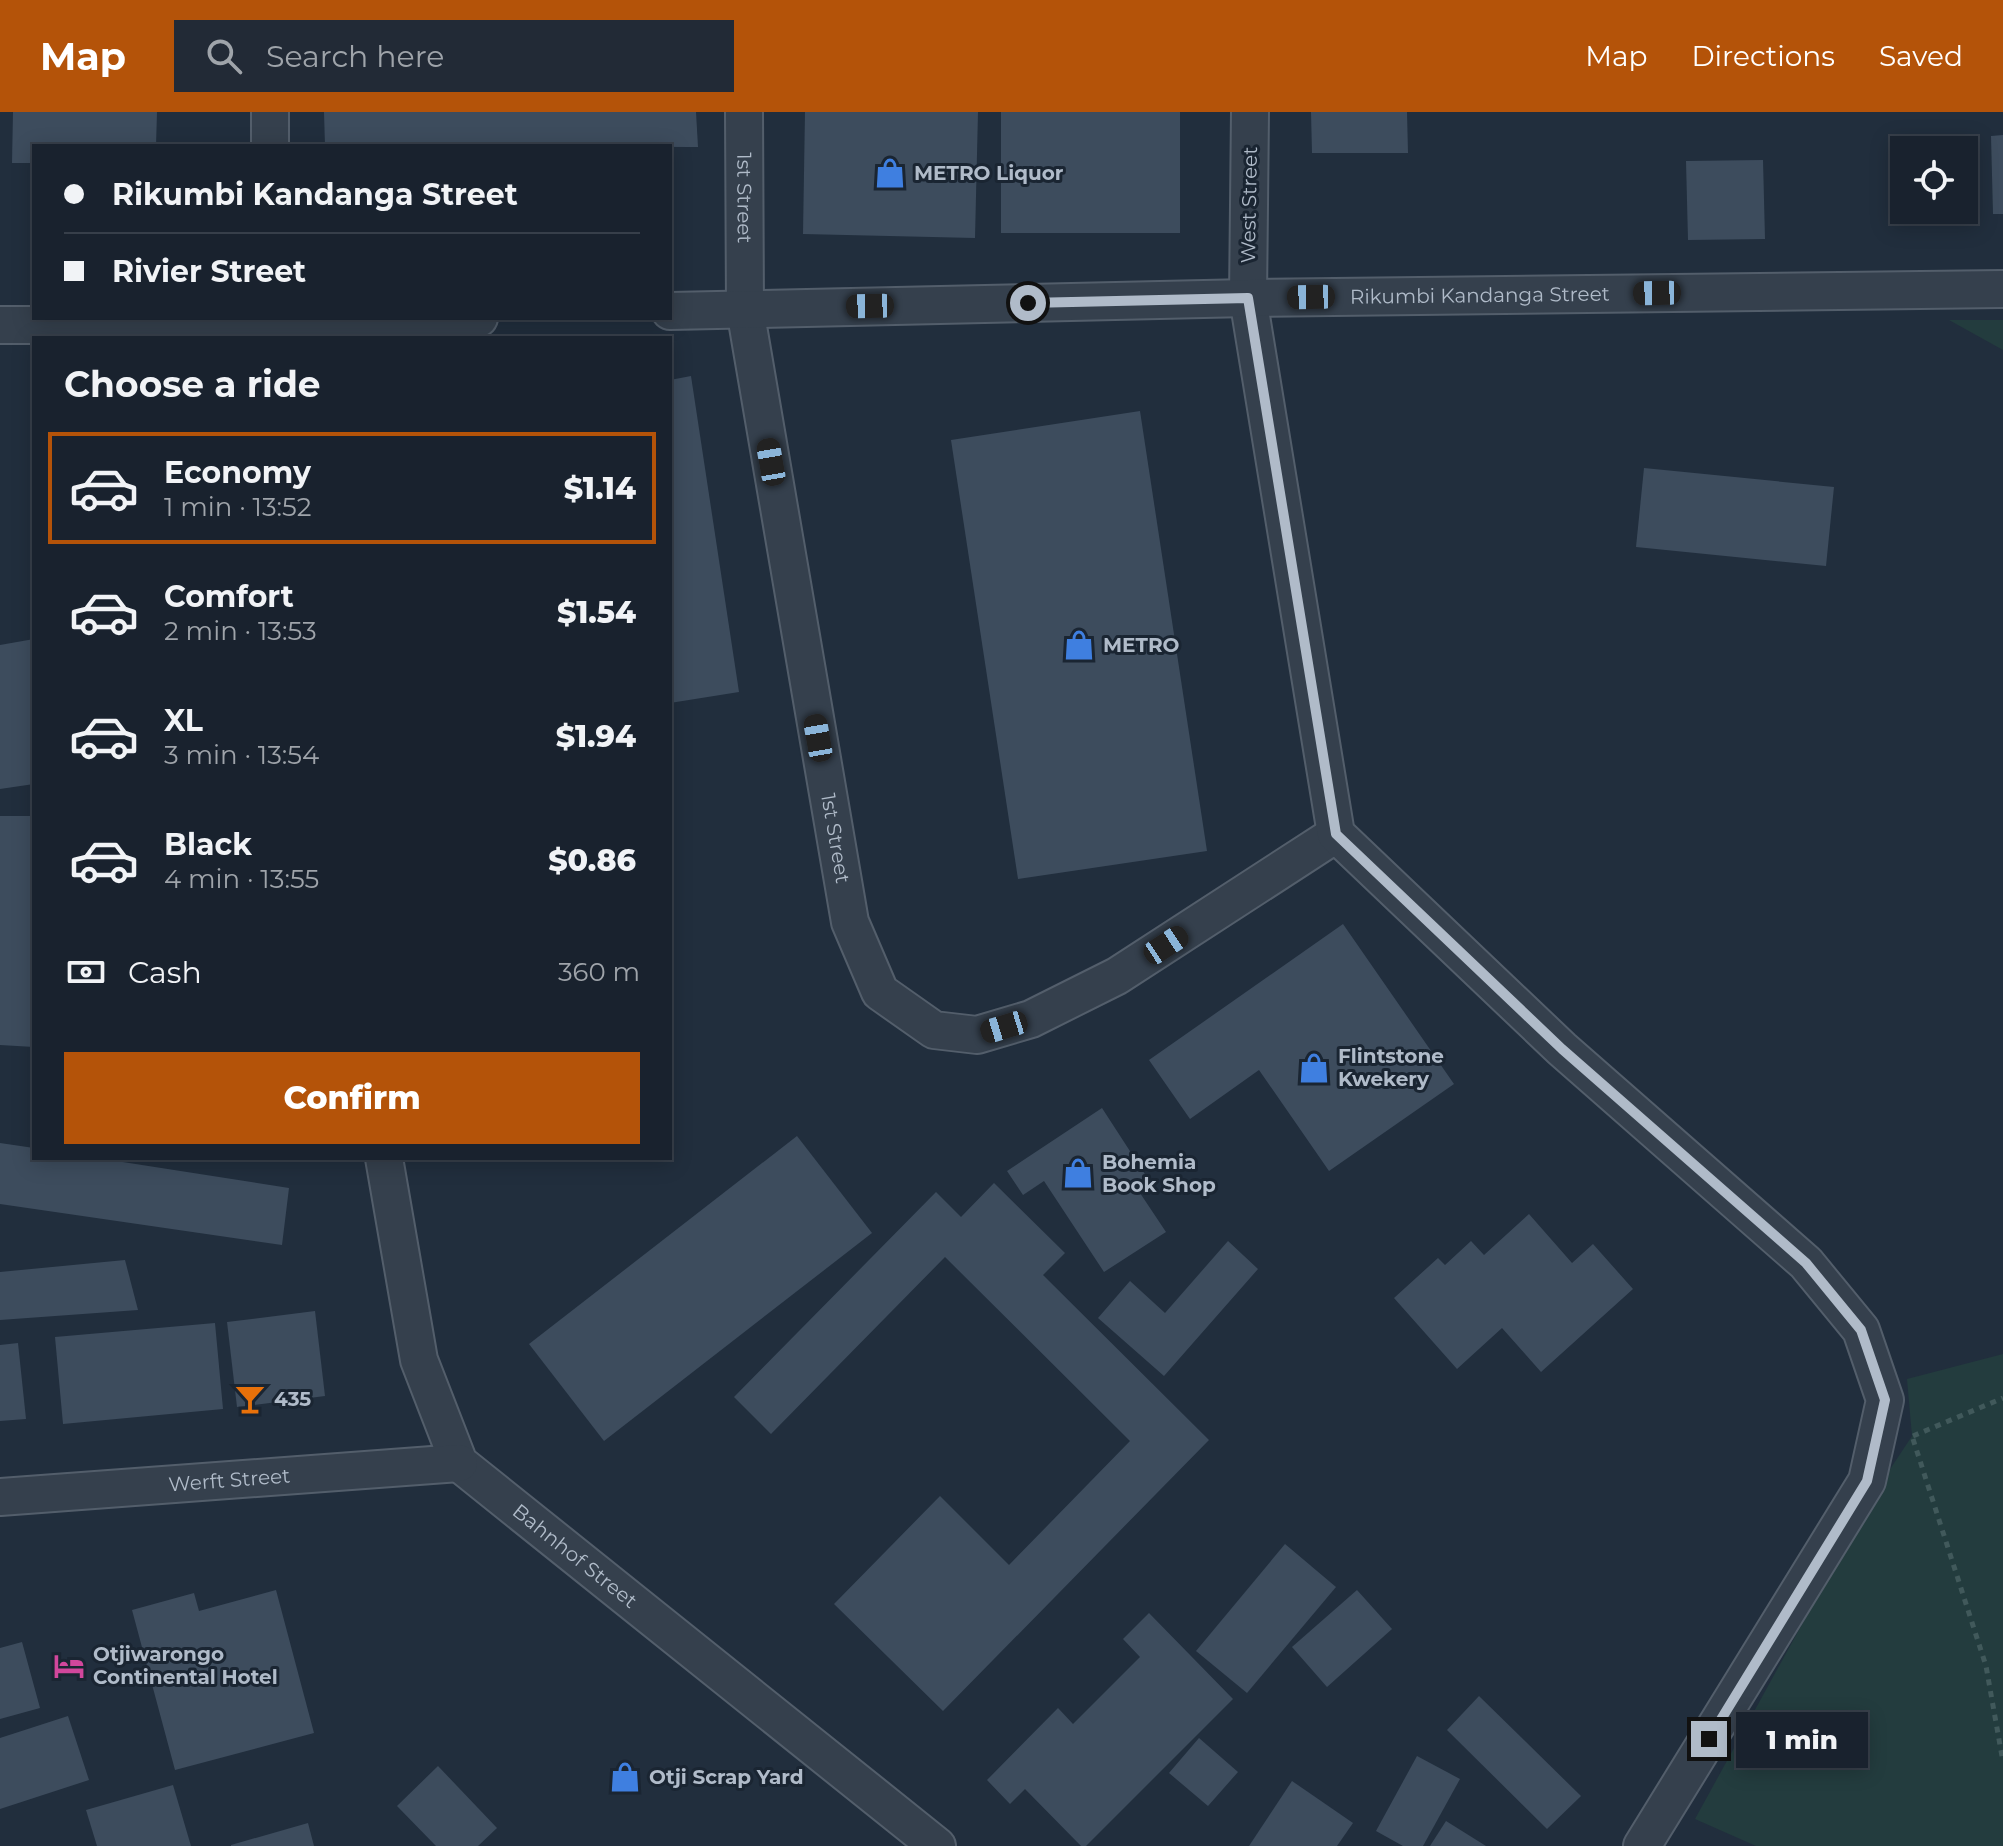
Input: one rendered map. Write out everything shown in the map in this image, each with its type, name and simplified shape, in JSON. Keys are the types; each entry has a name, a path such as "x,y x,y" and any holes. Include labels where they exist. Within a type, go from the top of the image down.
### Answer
{"street":[{"path":"270,112 270,144"},
{"name":"1st Street","path":"744,112 745,309 850,922 880,992 934,1030 977,1035 1031,1019 1117,976 1336,834"},
{"name":"West Street","path":"1250,112 1248,298 1336,834"},
{"name":"Rikumbi Kandanga Street","path":"672,311 1248,298 2003,289"},
{"path":"0,325 274,327 433,320"},
{"path":"1336,834 1562,1049 1806,1263 1861,1330 1885,1400 1867,1481 1642,1846"},
{"path":"384,1160 419,1360 459,1463"},
{"name":"Werft Street","path":"0,1497 459,1463"},
{"name":"Bahnhof Street","path":"459,1463 937,1846"}],"path":[{"path":"1912,1436 2003,1398"},
{"path":"1885,1400 1912,1436 1986,1666 2003,1762"}],"green space":[{"path":"1949,320 2003,320 2003,350"},
{"path":"2003,1354 2003,1846 1756,1846 1695,1819 1873,1495 1912,1436 1907,1379"}],"building":[{"path":"13,112 157,112 156,144 32,144 32,163 12,163"},
{"path":"324,112 696,112 698,147 672,147 672,144 325,144"},
{"name":"METRO Liquor","path":"805,112 978,112 975,238 803,234"},
{"path":"1001,112 1180,112 1180,233 1001,233"},
{"path":"1311,112 1407,112 1408,153 1312,153"},
{"path":"2003,135 2003,214 1993,214 1991,136"},
{"path":"1763,160 1765,239 1688,240 1686,161"},
{"path":"691,376 739,692 672,703 672,380"},
{"name":"METRO","path":"1140,411 1207,851 1018,879 951,440"},
{"path":"1644,468 1834,487 1826,566 1636,547"},
{"path":"32,639 32,784 0,789 0,645"},
{"path":"0,816 32,816 32,1047 0,1045"},
{"path":"1343,924 1454,1084 1329,1171 1259,1070 1190,1119 1149,1060"},
{"path":"1102,1108 1150,1182 1138,1190 1166,1232 1104,1272 1044,1181 1023,1195 1007,1171"},
{"path":"797,1136 872,1233 604,1441 529,1344"},
{"path":"0,1143 32,1148 32,1160 110,1160 289,1188 282,1245 0,1204"},
{"path":"994,1183 1065,1253 1043,1275 1209,1440 943,1711 834,1604 940,1496 1009,1565 1130,1441 945,1257 771,1434 734,1397 936,1192 961,1217"},
{"path":"1529,1214 1572,1263 1593,1244 1633,1289 1541,1372 1502,1328 1457,1369 1394,1298 1438,1258 1445,1265 1471,1241 1484,1255"},
{"path":"1228,1241 1258,1269 1164,1376 1098,1318 1130,1281 1165,1313"},
{"path":"125,1260 138,1310 0,1320 0,1272"},
{"path":"315,1311 325,1396 237,1407 227,1322"},
{"path":"215,1323 223,1409 63,1424 55,1337"},
{"path":"18,1343 26,1419 0,1421 0,1345"},
{"path":"1285,1544 1336,1587 1247,1693 1196,1651"},
{"path":"276,1590 314,1733 175,1770 132,1610 194,1593 199,1611"},
{"path":"1357,1590 1392,1629 1327,1687 1292,1647"},
{"path":"1149,1613 1233,1699 1086,1846 1081,1846 1025,1789 1010,1804 987,1780 1058,1708 1073,1724 1140,1657 1123,1639"},
{"path":"22,1642 40,1708 0,1719 0,1648"},
{"path":"1479,1696 1581,1796 1547,1829 1447,1730"},
{"path":"68,1716 89,1780 0,1809 0,1738"},
{"path":"1199,1738 1238,1772 1208,1806 1169,1773"},
{"path":"1417,1756 1460,1779 1423,1846 1403,1846 1376,1831"},
{"path":"438,1766 497,1828 478,1846 436,1846 397,1806"},
{"path":"1292,1781 1353,1823 1337,1846 1249,1846"},
{"path":"173,1785 191,1846 97,1846 86,1810"},
{"path":"1446,1821 1486,1846 1430,1846"},
{"path":"308,1823 314,1846 231,1846 231,1845"}],"place":[{"name":"METRO Liquor","path":"890,173"},
{"name":"METRO","path":"1079,645"},
{"name":"Flintstone Kwekery","path":"1314,1068"},
{"name":"Bohemia Book Shop","path":"1078,1173"},
{"name":"435","path":"250,1399"},
{"name":"Otjiwarongo Continental Hotel","path":"69,1666"},
{"name":"Otji Scrap Yard","path":"625,1777"}],"route":[{"path":"1028,303 1248,298 1336,834 1562,1049 1806,1263 1861,1330 1885,1400 1867,1481 1709,1739"}]}
